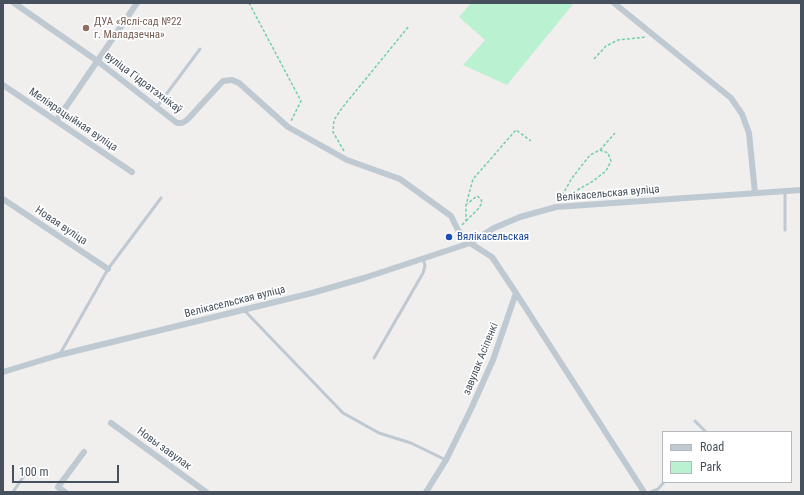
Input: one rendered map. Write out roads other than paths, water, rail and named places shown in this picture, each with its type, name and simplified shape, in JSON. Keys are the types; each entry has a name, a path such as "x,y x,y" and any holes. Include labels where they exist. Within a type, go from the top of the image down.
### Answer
{"street":[{"name":"вуліца Гідратэхнікаў","path":"14,3 96,60 177,123 182,123 223,81 232,80 239,83 288,127 348,160 400,179 451,216 458,230 470,243"},
{"path":"57,120 96,60 137,3"},
{"path":"614,3 730,98 742,114 749,134 755,194"},
{"name":"Меліярацыйная вуліца","path":"3,85 132,172"},
{"name":"Велікасельская вуліца","path":"3,372 59,355 312,294 470,243 494,228 520,217 556,207 801,190"},
{"name":"Новая вуліца","path":"3,199 108,270"},
{"path":"470,243 492,257 644,492"},
{"name":"завулак Асіпенкі","path":"426,492 446,460 493,360 516,293"},
{"name":"Новы завулак","path":"111,423 206,492"},
{"path":"65,492 58,487 84,452"}],"lane":[{"path":"156,108 200,48"},
{"path":"785,190 785,230"},
{"path":"59,355 108,270 161,198"},
{"path":"374,358 423,273 425,266 423,258"},
{"path":"244,310 343,413 379,433 411,443 446,460"},
{"path":"695,421 705,431"},
{"path":"13,492 28,470"},
{"path":"650,492 658,489 663,483"}],"place":[{"name":"ДУА «Яслі-сад №22 г. Маладзечна»","path":"86,28"},
{"name":"Вялікасельская","path":"449,237"}]}
